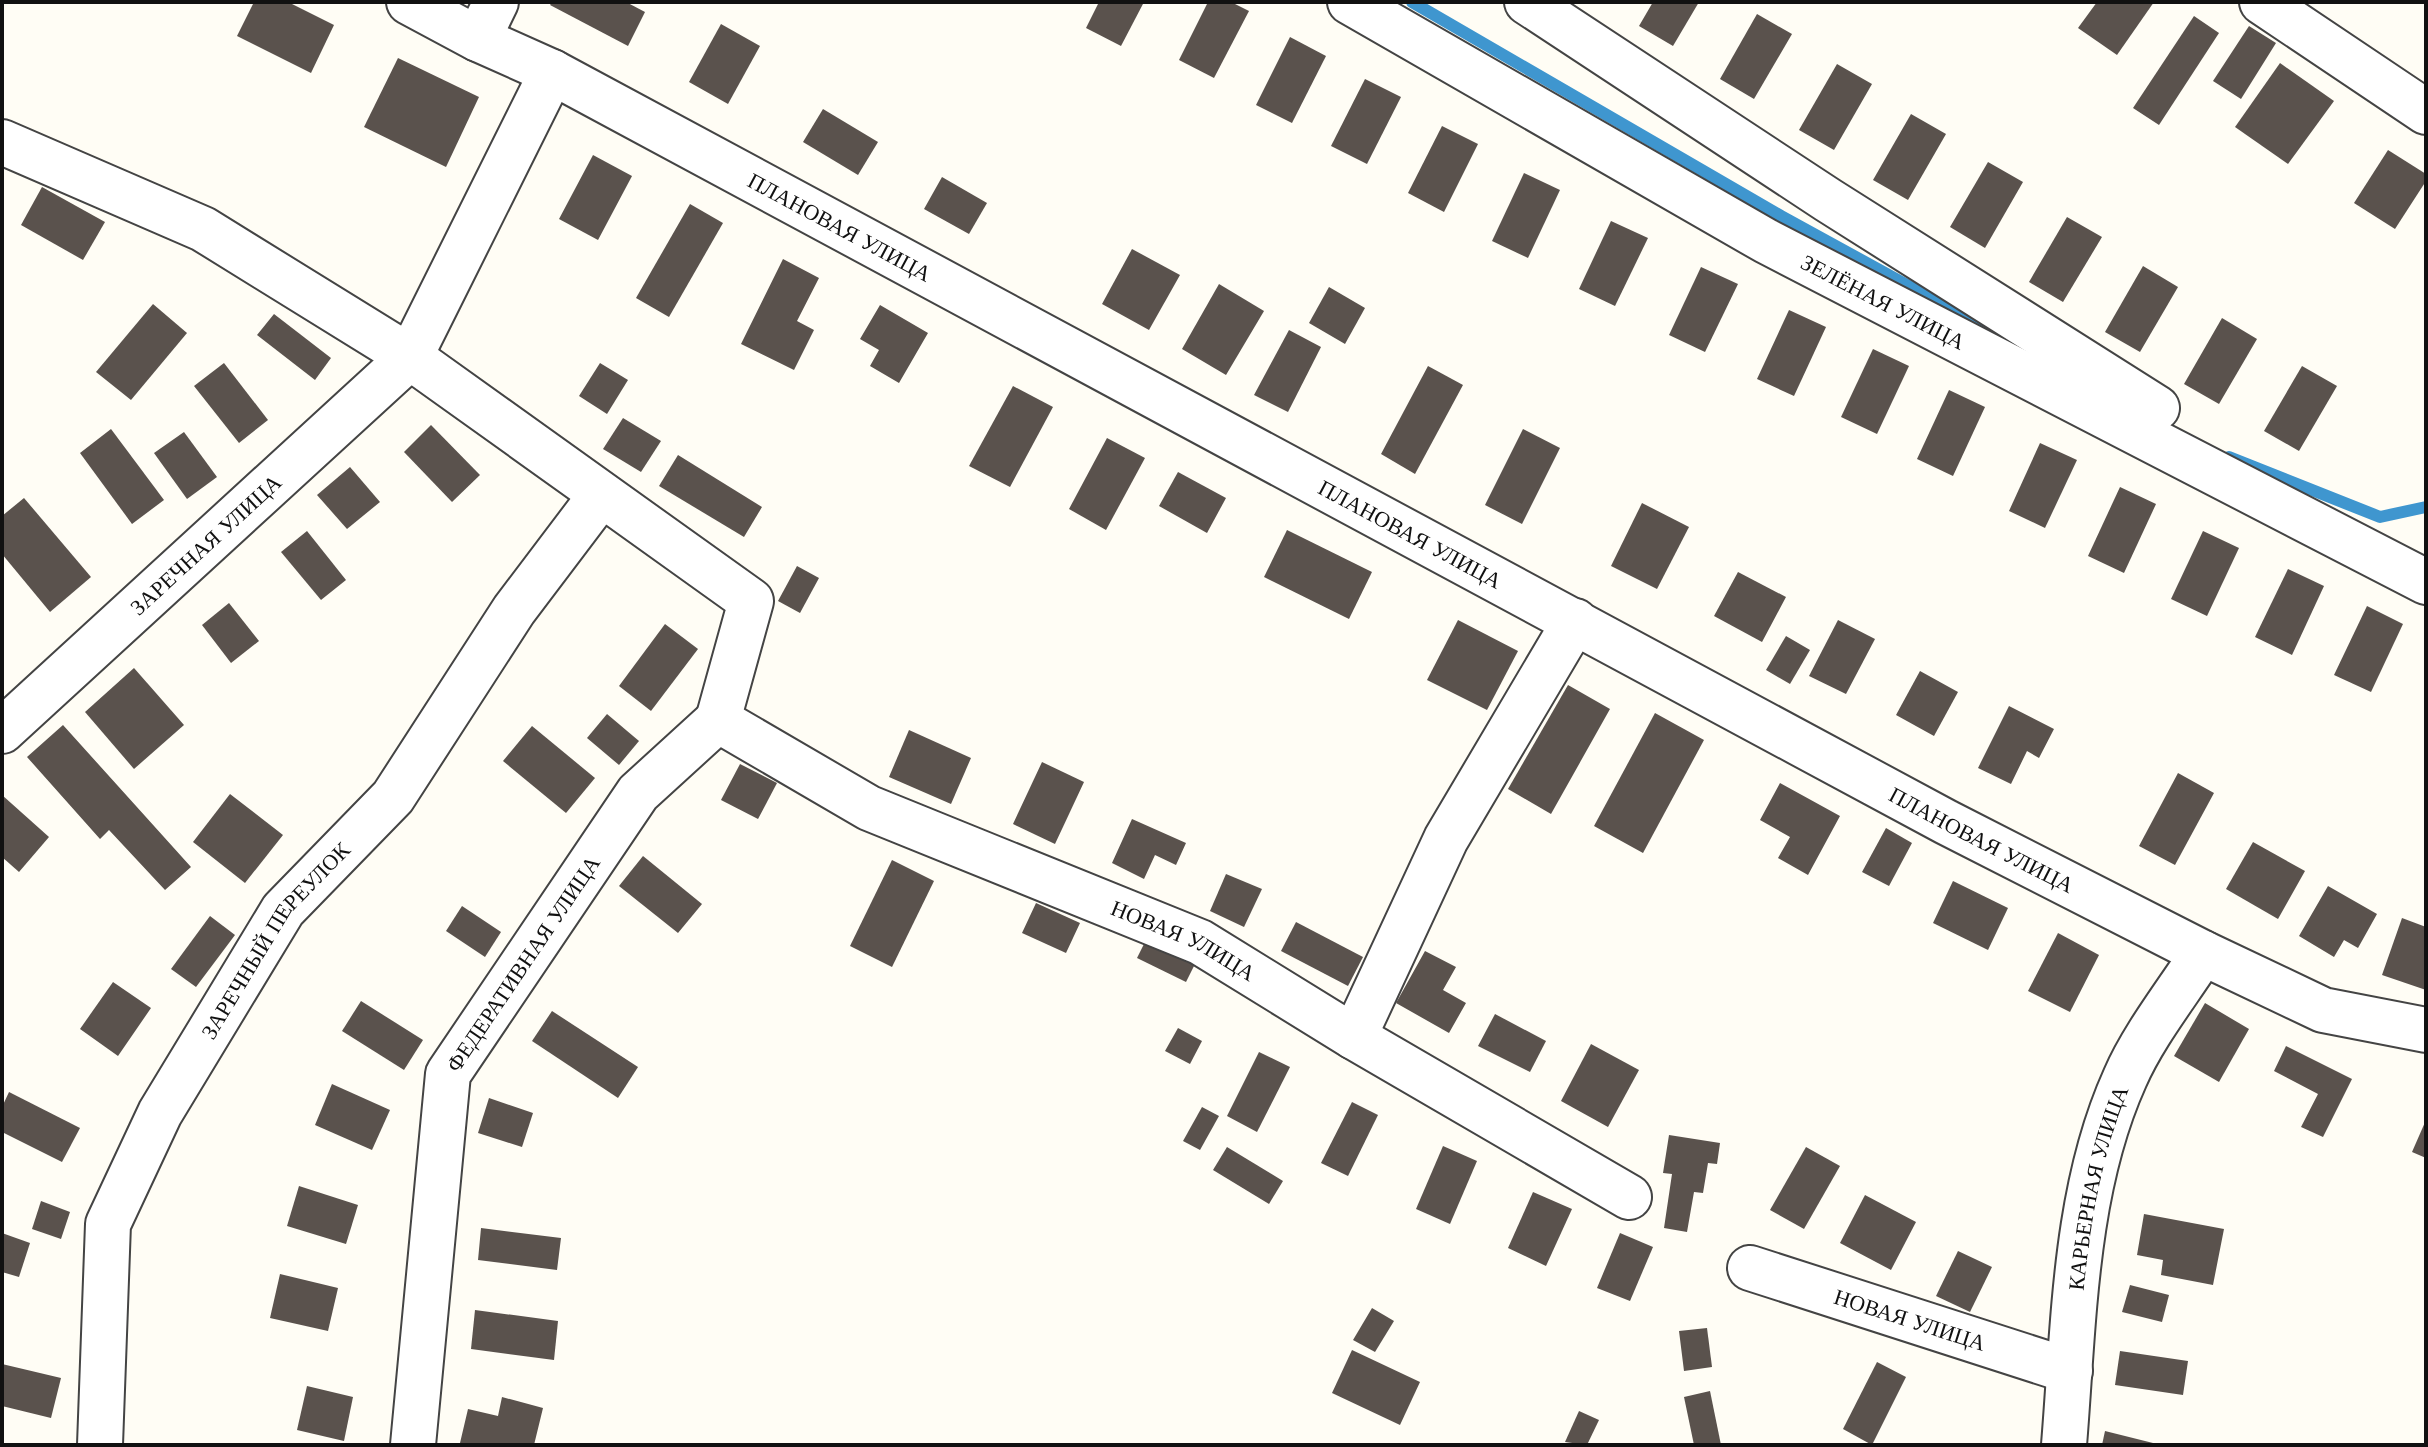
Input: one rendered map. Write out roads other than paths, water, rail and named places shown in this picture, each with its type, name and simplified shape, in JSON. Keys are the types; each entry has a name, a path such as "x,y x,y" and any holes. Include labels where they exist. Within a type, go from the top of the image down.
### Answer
{"street":[{"name":"ПЛАНОВАЯ УЛИЦА","path":"409,2 487,20 552,72 1946,822 2203,953 2323,1010 2426,1030"},
{"name":"ЗЕЛЁНАЯ УЛИЦА","path":"1350,2 1766,241 2426,582"},
{"path":"1527,2 1828,200 2157,408"},
{"path":"2262,2 2426,112"},
{"name":"ЗАРЕЧНАЯ УЛИЦА","path":"2,731 410,357 552,72"},
{"path":"2,142 203,229 410,357 751,601 718,720"},
{"name":"ЗАРЕЧНЫЙ ПЕРЕУЛОК","path":"100,1445 108,1224 160,1113 283,910 393,797 514,610 601,495"},
{"path":"1354,1037 1446,839 1575,621"},
{"name":"НОВАЯ УЛИЦА","path":"718,720 869,808 1200,942 1354,1037 1629,1197"},
{"name":"ФЕДЕРАТИВНАЯ УЛИЦА","path":"413,1445 448,1074 638,793 718,720"},
{"name":"КАРЬЕРНАЯ УЛИЦА","path":"2064,1445 2095,1161 2125,1076 2203,953"},
{"name":"НОВАЯ УЛИЦА","path":"1750,1268 2070,1371"}],"waterway":[{"path":"1412,2 1781,216 2029,352"},
{"path":"2229,457 2380,517 2426,507"}]}
